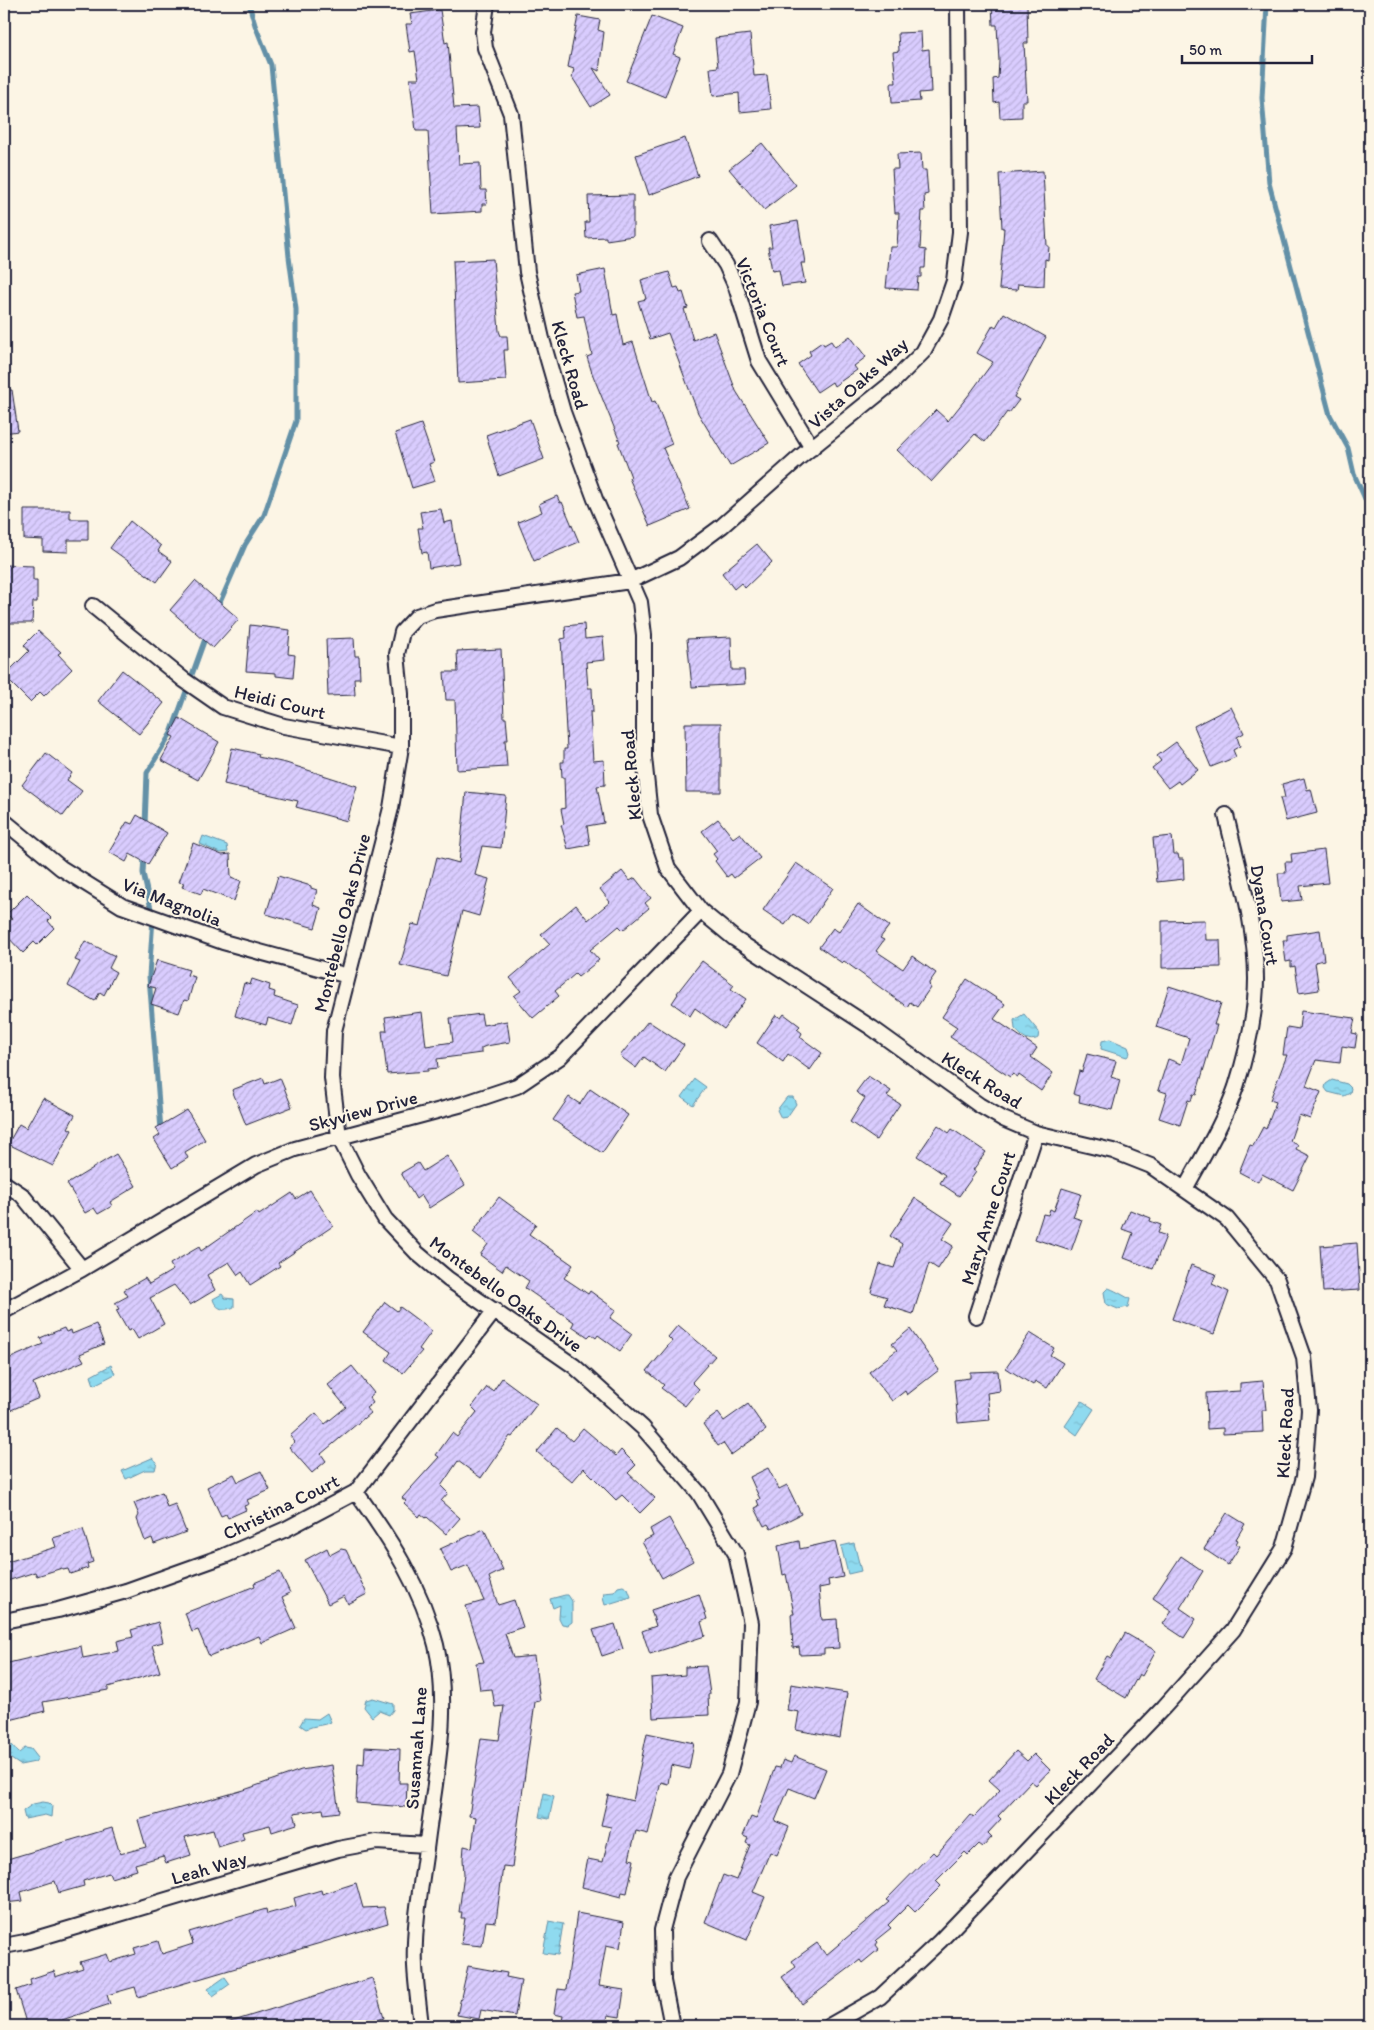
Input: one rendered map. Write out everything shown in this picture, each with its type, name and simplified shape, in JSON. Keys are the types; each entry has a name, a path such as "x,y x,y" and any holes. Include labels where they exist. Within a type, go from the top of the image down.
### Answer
{"street":[{"name":"Kleck Road","path":"487,4 483,32 485,48 511,114 527,272 542,339 563,412 595,499 640,602 644,635 644,757 650,815 668,868 701,911 736,939 872,1028 979,1105 1003,1119 1036,1133 1113,1151 1152,1166 1227,1219 1277,1280 1304,1357 1309,1410 1304,1478 1284,1548 1233,1630 1164,1707 940,1941 880,1997 829,2026"},
{"name":"Vista Oaks Way","path":"630,581 678,558 722,526 812,448 893,382 922,352 941,320 954,281 960,232 958,4"},
{"name":"Victoria Court","path":"710,241 726,265 736,286 759,361 812,448"},
{"name":"Montebello Oaks Drive","path":"630,581 435,610 417,616 402,632 397,654 401,694 401,747 391,808 334,1031 332,1078 339,1137 358,1176 384,1219 417,1253 448,1279 574,1366 642,1428 699,1493 736,1554 751,1623 748,1702 729,1774 676,1876 662,1930 663,1981 672,2026"},
{"name":"Heidi Court","path":"93,606 184,680 223,708 284,726 401,747"},
{"name":"Dyana Court","path":"1185,1189 1219,1125 1236,1088 1251,1034 1256,979 1249,912 1226,814"},
{"name":"Via Magnolia","path":"4,821 61,868 122,906 223,942 348,976"},
{"name":"Skyview Drive","path":"4,1310 82,1269 256,1165 295,1149 463,1104 517,1086 560,1057 701,911"},
{"name":"Mary Anne Court","path":"976,1316 1036,1133"},
{"path":"4,1183 22,1195 82,1269"},
{"name":"Christina Court","path":"4,1621 58,1610 126,1591 224,1556 286,1529 356,1492 495,1310"},
{"name":"Susannah Lane","path":"356,1492 403,1561 420,1598 436,1646 442,1693 438,1758 426,1845 415,1965 421,2026"},
{"name":"Leah Way","path":"4,1946 25,1942 338,1849 376,1842 426,1845"}],"water":[{"path":"203,836 227,845 228,852 220,853 200,844"},
{"path":"1024,1014 1039,1032 1038,1038 1028,1039 1015,1029 1014,1020"},
{"path":"1110,1039 1128,1047 1130,1053 1127,1057 1101,1049 1102,1041"},
{"path":"695,1079 706,1087 693,1105 682,1097"},
{"path":"1332,1080 1347,1084 1351,1088 1350,1093 1344,1096 1328,1092 1325,1088 1326,1084"},
{"path":"787,1097 793,1097 796,1104 787,1117 781,1118 777,1110"},
{"path":"1108,1288 1130,1299 1128,1307 1118,1309 1106,1304 1104,1292"},
{"path":"222,1294 225,1298 234,1299 234,1307 221,1309 214,1303 213,1299"},
{"path":"111,1365 115,1374 94,1385 91,1376"},
{"path":"1082,1401 1094,1409 1077,1435 1065,1426"},
{"path":"152,1458 157,1462 155,1470 145,1470 126,1479 122,1471"},
{"path":"854,1543 861,1571 848,1574 841,1546"},
{"path":"623,1586 628,1589 631,1597 605,1605 604,1593 614,1592 618,1587"},
{"path":"568,1595 572,1601 572,1622 568,1625 562,1624 559,1618 560,1605 553,1608 550,1599"},
{"path":"373,1698 393,1704 393,1710 389,1715 379,1711 372,1717 364,1707 366,1700"},
{"path":"327,1713 331,1722 306,1729 300,1725 304,1718 318,1719"},
{"path":"12,1745 19,1753 25,1748 31,1749 38,1758 35,1762 20,1765 5,1755"},
{"path":"544,1793 554,1796 549,1819 539,1817"},
{"path":"49,1803 52,1806 51,1817 45,1815 25,1819 23,1811 33,1804"},
{"path":"549,1921 563,1924 558,1955 543,1953"},
{"path":"225,1977 230,1984 213,1996 208,1989"}],"building":[{"path":"992,4 1027,4 1028,43 1024,43 1027,101 1022,101 1022,117 1000,118 999,102 994,103 993,79 998,78 999,61 997,25 993,25"},
{"path":"440,10 445,43 448,42 454,108 478,107 480,128 457,129 459,164 480,163 481,190 486,190 487,204 482,204 482,211 433,214 428,131 416,131 410,79 419,79 415,51 410,52 406,24 412,24 410,14"},
{"path":"578,16 600,20 598,30 604,32 599,71 593,68 610,95 591,107 572,77 574,69 568,67"},
{"path":"652,16 683,28 673,54 680,57 665,97 626,81"},
{"path":"921,32 922,50 929,49 931,92 919,93 920,101 892,103 891,83 896,83 893,52 899,51 898,33"},
{"path":"750,34 754,76 767,75 771,109 740,112 739,93 713,96 710,68 718,67 715,38"},
{"path":"685,138 698,176 649,195 636,155"},
{"path":"762,143 796,185 764,210 729,169"},
{"path":"921,153 922,170 926,170 928,194 924,195 925,211 922,211 920,249 926,250 925,268 921,268 921,277 918,277 917,290 886,288 890,247 897,247 899,213 895,213 892,169 898,169 897,154"},
{"path":"1043,171 1047,246 1049,246 1048,260 1045,259 1044,286 1018,284 1017,290 999,289 1004,228 1002,228 999,174"},
{"path":"633,195 633,236 606,240 606,237 586,238 585,222 589,222 588,196"},
{"path":"798,221 805,263 801,263 805,283 782,286 779,270 772,271 768,247 772,247 769,226"},
{"path":"493,259 499,331 501,336 507,336 508,350 504,350 506,380 458,383 453,261"},
{"path":"605,269 613,315 617,314 623,345 633,342 652,402 655,401 672,444 663,448 690,509 650,526 629,478 631,477 618,443 620,442 592,373 587,357 592,355 584,316 577,317 572,292 579,291 576,275"},
{"path":"669,272 674,288 678,287 680,293 683,292 688,308 684,309 693,340 714,332 736,391 769,443 730,466 698,413 668,333 650,339 638,301 646,299 641,280"},
{"path":"1004,313 1046,337 1014,397 1019,400 1009,413 1007,412 985,442 975,434 931,482 897,450 936,410 948,421 971,392 993,362 977,353 993,325 996,327"},
{"path":"850,336 866,357 854,366 857,370 834,386 832,382 817,392 798,364 811,355 809,351 822,342 824,345 831,341 835,347"},
{"path":"12,390 18,431 4,433 4,391"},
{"path":"530,419 544,459 499,476 486,435"},
{"path":"421,424 434,462 429,464 435,481 412,488 395,433"},
{"path":"557,496 560,503 562,502 579,542 534,561 518,522 542,512 539,504"},
{"path":"441,509 444,523 452,521 459,563 429,568 427,552 422,553 418,528 423,528 420,512"},
{"path":"24,510 70,510 70,519 88,519 88,540 68,540 68,552 43,551 43,540 24,539"},
{"path":"130,521 161,546 158,551 172,561 157,582 110,548"},
{"path":"757,544 772,562 745,588 741,583 734,589 722,573"},
{"path":"4,565 33,566 33,580 37,580 37,602 33,602 32,623 4,623"},
{"path":"195,581 239,619 213,648 170,610"},
{"path":"584,624 585,639 603,637 605,660 586,662 588,688 592,688 593,712 590,712 593,761 604,760 605,785 597,786 604,823 587,826 590,845 568,849 561,825 564,824 561,809 565,808 564,777 562,777 561,762 564,762 564,749 567,749 561,639 566,638 565,626"},
{"path":"250,625 290,630 288,654 295,655 293,678 276,676 276,673 246,671"},
{"path":"38,631 61,652 58,654 72,669 44,696 40,692 30,702 4,676 29,651 24,645"},
{"path":"731,637 732,670 744,670 745,684 692,687 687,639"},
{"path":"354,638 355,656 359,656 360,678 354,678 355,695 328,696 326,639"},
{"path":"501,649 504,718 506,718 508,740 505,740 507,767 457,770 455,700 446,700 444,672 458,672 457,651"},
{"path":"122,670 164,703 139,734 98,701"},
{"path":"1231,707 1244,733 1237,737 1240,746 1233,750 1236,757 1211,767 1194,726"},
{"path":"179,718 219,742 198,780 161,760 174,737 170,735"},
{"path":"685,723 721,723 721,792 686,792"},
{"path":"1176,742 1198,770 1180,784 1178,781 1168,788 1152,768 1161,761 1157,756"},
{"path":"232,748 259,754 258,757 286,763 357,786 347,821 296,807 298,801 224,784"},
{"path":"46,753 72,773 67,780 82,791 63,816 22,785"},
{"path":"1304,778 1307,790 1311,789 1317,813 1286,821 1280,798 1285,798 1282,784"},
{"path":"466,792 506,796 501,848 482,846 475,875 489,879 479,916 462,911 446,976 400,965 412,924 420,926 437,857 459,863"},
{"path":"137,815 167,833 148,864 130,854 126,862 109,852 127,822 132,824"},
{"path":"718,819 733,838 740,833 760,858 734,878 731,874 727,877 715,861 717,859 713,854 717,851 702,831"},
{"path":"1172,836 1174,854 1178,854 1179,859 1183,859 1184,879 1157,882 1153,838"},
{"path":"193,843 222,855 230,854 231,877 241,881 234,901 203,889 201,894 182,887 184,883 179,882"},
{"path":"1324,850 1328,883 1300,886 1302,900 1281,902 1278,873 1286,873 1285,862 1292,862 1291,854"},
{"path":"796,863 833,888 808,924 793,914 785,925 763,910"},
{"path":"622,871 630,881 635,878 651,898 645,903 649,908 623,930 619,926 590,950 599,960 578,977 575,974 555,991 559,996 533,1018 514,996 521,991 510,978 550,944 541,934 576,905 588,920 610,902 600,889"},
{"path":"278,876 311,886 311,888 317,890 313,905 321,908 315,928 266,914"},
{"path":"27,894 51,918 48,921 54,928 37,945 34,942 23,953 4,933 4,928 12,919 7,914"},
{"path":"858,904 889,926 880,938 884,940 876,951 903,969 912,956 936,973 929,983 930,988 917,1007 910,1002 907,1007 844,961 842,963 819,947 833,928 839,932"},
{"path":"1205,920 1206,940 1220,940 1221,967 1162,968 1162,921"},
{"path":"1320,930 1324,960 1315,962 1319,990 1299,993 1295,966 1291,967 1291,961 1286,962 1283,940 1287,940 1287,935"},
{"path":"85,941 115,956 109,968 116,972 104,995 100,992 95,1001 68,986 80,962 75,960"},
{"path":"157,960 189,970 187,975 195,977 188,1001 184,1000 179,1013 151,1004 156,988 148,986"},
{"path":"702,961 734,985 731,989 746,999 724,1029 695,1008 690,1016 672,1003 677,993"},
{"path":"252,979 270,985 269,990 275,992 274,997 298,1005 292,1025 268,1018 266,1025 235,1016 244,983 250,985"},
{"path":"967,979 1005,1004 994,1019 1037,1048 1031,1057 1053,1073 1041,1091 1019,1075 1018,1077 1013,1074 1010,1077 950,1037 957,1027 942,1017"},
{"path":"1169,986 1221,1003 1214,1025 1217,1025 1196,1095 1193,1094 1191,1101 1188,1100 1180,1125 1159,1118 1167,1093 1158,1090 1168,1059 1181,1064 1189,1038 1156,1027"},
{"path":"1301,1011 1355,1018 1352,1033 1357,1034 1355,1048 1342,1046 1340,1063 1316,1060 1306,1086 1321,1092 1310,1119 1299,1115 1290,1141 1298,1145 1296,1149 1310,1156 1293,1190 1262,1174 1258,1182 1239,1172 1250,1145 1253,1146 1263,1127 1266,1129 1276,1102 1270,1100 1287,1055 1283,1055 1287,1027 1299,1029"},
{"path":"422,1012 426,1046 453,1042 450,1018 481,1014 483,1025 507,1021 510,1042 486,1046 481,1048 481,1053 437,1059 438,1068 428,1069 428,1071 387,1074 382,1031 387,1031 385,1017"},
{"path":"784,1014 800,1026 797,1029 802,1033 800,1037 822,1053 810,1070 788,1054 783,1062 757,1043 776,1015 781,1018"},
{"path":"648,1021 684,1045 665,1072 644,1057 636,1068 620,1056"},
{"path":"1087,1054 1116,1061 1111,1077 1120,1080 1112,1110 1079,1102 1080,1096 1073,1094 1079,1071 1082,1072"},
{"path":"868,1076 891,1091 887,1096 900,1104 876,1140 850,1122 865,1098 856,1092"},
{"path":"263,1078 265,1084 280,1078 292,1107 246,1125 232,1090"},
{"path":"590,1089 628,1115 602,1153 553,1120 569,1097 580,1104"},
{"path":"43,1098 75,1115 68,1128 72,1130 53,1166 8,1144 19,1124 26,1128"},
{"path":"187,1110 205,1140 185,1152 188,1158 172,1168 154,1139 160,1135 156,1128"},
{"path":"938,1125 949,1133 952,1129 986,1152 973,1170 976,1172 959,1196 940,1183 945,1175 917,1156"},
{"path":"116,1154 136,1186 110,1202 112,1206 98,1214 94,1208 85,1213 67,1184"},
{"path":"447,1156 465,1185 429,1208 421,1195 416,1199 401,1173 418,1163 423,1171"},
{"path":"1062,1188 1081,1194 1073,1217 1082,1220 1071,1251 1035,1239 1043,1214 1048,1215 1050,1209 1054,1211"},
{"path":"310,1190 333,1226 278,1263 280,1266 250,1285 242,1272 238,1275 229,1262 207,1275 215,1290 190,1305 174,1285 150,1298 164,1324 138,1339 132,1329 128,1331 116,1310 119,1309 115,1303 128,1296 124,1290 145,1278 149,1284 173,1270 170,1264 199,1247 201,1251 257,1212 259,1215 292,1193 296,1199"},
{"path":"499,1197 536,1224 529,1234 573,1265 564,1278 588,1294 590,1291 616,1310 610,1318 632,1334 620,1351 598,1335 596,1338 591,1334 588,1337 572,1326 574,1322 525,1288 529,1281 506,1265 502,1271 480,1255 488,1244 473,1232"},
{"path":"915,1198 953,1223 942,1239 953,1246 938,1269 929,1263 913,1314 884,1305 887,1297 871,1292 880,1264 894,1268 902,1244 890,1236"},
{"path":"1130,1210 1151,1218 1150,1221 1161,1225 1158,1233 1166,1236 1153,1269 1124,1258 1133,1233 1122,1229"},
{"path":"1357,1243 1360,1290 1323,1292 1320,1246"},
{"path":"1191,1265 1216,1274 1212,1284 1229,1292 1214,1334 1172,1319"},
{"path":"385,1302 397,1311 400,1307 432,1331 419,1349 422,1351 403,1373 386,1360 391,1352 363,1332"},
{"path":"96,1324 104,1344 80,1354 84,1361 33,1383 39,1398 4,1413 4,1361 43,1344 40,1338 64,1328 66,1332 71,1330 72,1334"},
{"path":"678,1325 715,1356 692,1382 699,1389 685,1406 661,1388 664,1385 647,1371 672,1341 668,1337"},
{"path":"910,1329 939,1370 907,1395 905,1391 892,1401 869,1372 897,1350 892,1344"},
{"path":"1030,1333 1054,1348 1050,1355 1063,1363 1047,1388 1035,1381 1033,1385 1006,1368"},
{"path":"352,1366 374,1393 369,1397 373,1403 366,1408 370,1413 321,1454 326,1461 312,1473 289,1447 295,1442 290,1436 316,1413 325,1424 346,1407 328,1385"},
{"path":"998,1371 1000,1391 987,1393 990,1420 958,1423 954,1380 970,1378 970,1372"},
{"path":"502,1378 537,1404 512,1437 510,1436 481,1478 458,1461 441,1486 448,1493 441,1501 460,1518 446,1534 427,1517 421,1514 419,1517 404,1503 406,1501 402,1498 439,1457 436,1455 452,1433 457,1437 477,1412 472,1407 487,1387 493,1391"},
{"path":"1263,1381 1266,1410 1262,1410 1263,1432 1223,1434 1223,1428 1207,1429 1206,1393 1240,1391 1240,1383"},
{"path":"748,1404 766,1430 731,1455 723,1443 718,1446 703,1424 718,1413 724,1421"},
{"path":"557,1428 572,1441 583,1428 616,1456 621,1450 636,1465 628,1473 655,1498 640,1513 622,1495 616,1500 584,1468 572,1482 537,1452"},
{"path":"768,1468 779,1489 787,1485 801,1514 771,1529 768,1524 764,1526 755,1508 759,1506 757,1500 760,1499 750,1477"},
{"path":"261,1471 270,1490 247,1500 249,1504 244,1506 246,1510 228,1518 226,1514 221,1516 207,1487 234,1474 238,1482"},
{"path":"162,1492 167,1507 175,1504 186,1532 154,1544 152,1538 145,1541 137,1519 139,1515 134,1503"},
{"path":"1227,1513 1245,1524 1236,1539 1238,1540 1236,1544 1240,1546 1228,1565 1204,1549"},
{"path":"669,1518 693,1561 662,1578 642,1542 653,1536 650,1529"},
{"path":"83,1529 93,1562 87,1564 88,1568 70,1574 68,1569 63,1570 62,1568 37,1576 35,1572 4,1582 4,1563 56,1547 53,1538"},
{"path":"484,1529 503,1570 489,1577 498,1605 514,1600 523,1627 505,1633 513,1658 534,1656 540,1701 535,1702 512,1867 503,1866 496,1922 486,1921 482,1946 461,1944 465,1918 461,1918 462,1912 459,1912 464,1874 464,1846 472,1848 476,1817 469,1816 481,1738 499,1740 504,1706 495,1707 492,1689 480,1690 476,1663 484,1662 466,1606 484,1601 468,1565 451,1572 440,1549"},
{"path":"799,1541 800,1549 835,1541 843,1577 828,1580 829,1586 819,1588 822,1620 837,1619 839,1648 824,1649 824,1654 800,1655 799,1647 793,1648 791,1614 794,1614 786,1574 783,1575 778,1546"},
{"path":"327,1548 330,1555 341,1549 346,1550 367,1594 348,1604 344,1596 328,1604 305,1560"},
{"path":"1181,1556 1203,1571 1180,1608 1196,1619 1184,1638 1163,1624 1172,1611 1153,1598"},
{"path":"280,1572 290,1593 282,1597 296,1628 262,1643 259,1636 209,1656 198,1630 192,1632 185,1613 255,1586 254,1583"},
{"path":"699,1594 707,1619 701,1622 705,1636 650,1654 642,1631 656,1626 651,1610"},
{"path":"158,1622 163,1642 152,1645 160,1672 108,1687 108,1690 43,1702 45,1711 10,1720 6,1705 4,1705 4,1664 81,1646 83,1658 119,1651 117,1641 133,1637 131,1630"},
{"path":"615,1624 623,1649 602,1656 593,1630"},
{"path":"1125,1633 1156,1651 1142,1676 1139,1674 1126,1698 1094,1679 1107,1656 1111,1658"},
{"path":"706,1666 710,1694 708,1695 709,1715 653,1718 651,1678 685,1675 685,1667"},
{"path":"791,1684 847,1693 840,1738 796,1730 799,1712 787,1710"},
{"path":"647,1733 694,1743 689,1769 671,1765 668,1784 661,1782 648,1834 636,1831 629,1859 634,1860 627,1893 622,1892 621,1897 582,1887 588,1859 603,1862 611,1827 601,1825 608,1795 633,1801"},
{"path":"365,1747 400,1749 399,1783 407,1783 406,1807 356,1803 358,1763 364,1764"},
{"path":"1016,1751 1027,1761 1034,1754 1050,1770 1036,1785 1031,1781 998,1816 1001,1819 988,1833 992,1837 983,1847 979,1844 968,1855 965,1852 936,1881 941,1886 915,1912 908,1905 888,1925 891,1928 876,1940 878,1942 876,1945 879,1949 862,1963 860,1960 802,2004 782,1977 796,1967 792,1961 817,1943 826,1955 889,1902 886,1900 933,1852 936,1855 971,1815 974,1817 1000,1790 989,1780"},
{"path":"794,1756 826,1769 814,1798 789,1788 775,1821 789,1827 777,1855 770,1852 753,1892 765,1897 747,1940 705,1922 723,1875 736,1880 750,1845 746,1843 748,1838 743,1836 751,1817 756,1819 775,1767 780,1768 783,1760 791,1763"},
{"path":"332,1765 339,1812 324,1814 323,1809 294,1813 297,1824 272,1832 270,1825 242,1832 244,1839 218,1847 213,1830 185,1837 191,1855 166,1863 163,1856 135,1864 137,1870 111,1878 109,1873 83,1881 84,1886 59,1893 55,1881 21,1892 23,1901 4,1903 4,1860 112,1828 120,1854 146,1847 138,1820 244,1790 301,1770"},
{"path":"356,1883 363,1908 384,1907 388,1923 138,1997 135,1987 107,1995 110,2004 44,2026 27,2026 16,1990 31,1985 30,1979 54,1971 55,1977 83,1968 80,1962 107,1954 110,1962 136,1954 134,1948 158,1941 162,1954 193,1944 189,1932 266,1909 267,1914 296,1906 294,1898 321,1890 322,1894"},
{"path":"577,1913 624,1922 620,1948 606,1945 599,1986 624,1990 620,2017 608,2015 606,2026 561,2026 563,2016 554,2014 558,1989 566,1990"},
{"path":"468,1966 507,1973 506,1977 521,1980 515,2016 481,2010 479,2019 457,2015"},
{"path":"372,1978 384,2018 369,2023 370,2026 227,2026 227,2023"}],"waterway":[{"path":"218,607 245,545 264,515 296,421 296,309 289,257 271,65 249,4"},
{"path":"1267,4 1262,98 1269,183 1330,415 1348,448 1354,474 1370,510"},
{"path":"145,825 147,773 171,733 206,636"},
{"path":"144,856 143,873 153,918 149,976 161,1130"}]}
